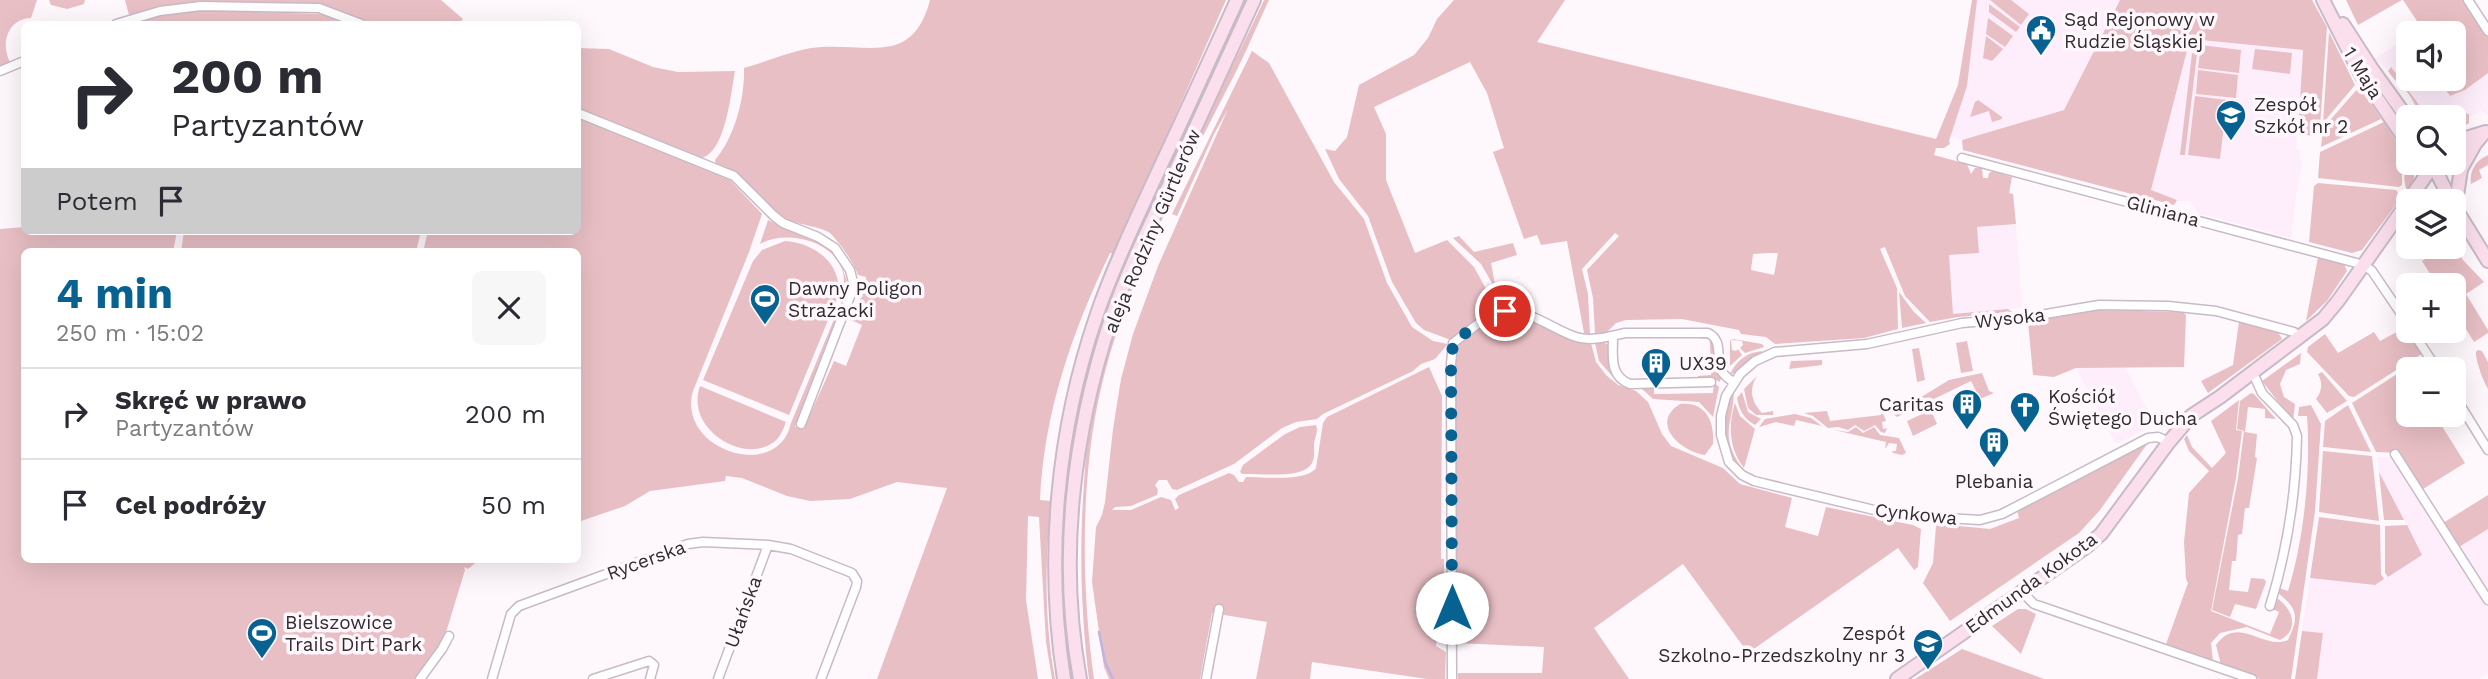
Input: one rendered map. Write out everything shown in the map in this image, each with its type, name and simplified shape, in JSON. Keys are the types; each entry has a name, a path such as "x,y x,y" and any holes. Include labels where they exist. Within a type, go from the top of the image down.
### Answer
{"main road":[{"name":"aleja Rodziny Gürtlerów","path":"1064,679 1056,605 1055,555 1065,440 1077,383 1097,313 1129,235 1237,0"},
{"name":"aleja Rodziny Gürtlerów","path":"1080,679 1071,604 1071,522 1081,440 1094,376 1112,317 1144,239 1254,0"},
{"name":"1 Maja","path":"2325,0 2398,105"},
{"name":"1 Maja","path":"2325,0 2360,73 2396,126"},
{"path":"2466,139 2486,132"},
{"path":"2466,151 2486,132"},
{"path":"2457,189 2461,169 2475,144"},
{"name":"Edmunda Kokota","path":"1897,679 2101,534 2191,416 2323,319 2396,218"},
{"path":"2466,226 2488,261"}],"street":[{"path":"2468,0 2488,32"},
{"path":"127,21 160,11 201,6 319,8 353,21"},
{"path":"0,71 21,62"},
{"path":"581,114 734,176 783,223 828,242 841,255 853,277 854,286 801,424"},
{"name":"Gliniana","path":"1962,158 2364,265"},
{"path":"2364,265 2372,271 2396,306"},
{"name":"Wysoka","path":"1732,385 1755,361 1785,349 1867,344 1962,323 2022,318 2099,306 2168,306 2216,311 2294,332 2300,338"},
{"path":"1452,679 1453,343 1473,327 1502,311 1550,324 1579,338 1613,337 1625,333 1711,334 1718,343 1721,369 1732,385"},
{"path":"1613,337 1613,366 1615,373 1624,382 1711,382"},
{"path":"2253,373 2262,393 2293,425 2297,436 2291,512 2278,582 2270,606"},
{"name":"Cynkowa","path":"1732,385 1721,416 1721,435 1729,462 1742,475 1754,481 1895,515 1980,520 1992,518 2148,438 2158,437 2169,442"},
{"path":"2466,414 2488,450"},
{"path":"2395,454 2488,600"},
{"name":"Rycerska","path":"492,679 511,614 519,606 692,542 768,545 791,549 852,573 857,581 856,587 821,679"},
{"name":"Ułańska","path":"718,679 768,545"},
{"path":"2022,592 2034,604 2252,679"},
{"path":"1206,679 1219,609"},
{"path":"420,679 449,636"},
{"path":"593,679 649,661 654,665 650,679"}],"shaded area":[{"path":"0,0 37,0 31,18 23,19 8,33 6,47 10,62 0,66"},
{"path":"49,0 85,0 84,4 67,9 51,5"},
{"path":"125,0 441,0 463,19 364,21 313,3 197,5 129,15"},
{"path":"930,0 1226,0 1115,254 1110,253 1096,283 1072,343 1054,404 1047,435 1040,500 1051,501 1047,590 1055,679 1052,679 1046,642 1039,517 1028,516 1026,600 1038,679 877,679 947,488 897,482 850,499 810,501 787,496 742,478 726,476 725,481 650,491 625,506 581,521 581,248 424,248 427,235 581,235 581,118 730,180 762,214 693,391 692,412 699,429 713,443 731,452 750,455 768,452 782,441 791,423 842,300 844,282 838,261 820,245 795,238 760,244 768,220 827,246 841,263 849,288 795,427 805,426 834,361 846,366 862,325 851,320 866,285 866,277 858,275 831,234 784,218 736,174 716,164 715,160 728,140 737,116 743,91 744,68 811,48 868,48 899,44 911,36 922,22"},
{"path":"1242,0 1247,0 1141,232 1075,445 1075,679 1069,679 1061,604 1060,561 1066,476 1082,392 1105,309 1120,269"},
{"path":"1264,0 1269,0 1238,69 1155,234 1125,308 1102,384 1086,493 1085,569 1094,679 1089,679 1081,557 1087,441 1094,399 1126,296 1147,245"},
{"path":"1454,0 1565,0 1537,42 1936,139 1958,85 1972,0 1977,0 1967,86 1950,144 1944,148 1936,148 1934,155 1967,164 1971,174 1975,168 1982,168 1983,178 1988,178 1993,171 2012,177 2009,193 2013,194 2016,224 1977,227 1979,253 1949,255 1953,314 2008,309 2012,312 1930,322 1905,296 1885,247 1880,249 1897,288 1898,329 1864,338 1775,344 1766,337 1741,334 1739,330 1682,319 1626,320 1616,323 1606,333 1595,334 1593,298 1587,270 1619,236 1615,233 1582,269 1588,294 1590,335 1584,333 1567,241 1541,245 1537,235 1524,239 1493,152 1504,148 1487,93 1470,62 1374,107 1386,134 1386,180 1415,253 1447,240 1474,267 1497,309 1451,340 1424,330 1416,323 1392,282 1368,216 1339,179 1325,149 1335,151 1347,137 1359,85 1414,55 1428,38 1437,19","holes":["1778,253 1774,275 1751,270 1753,254"]},
{"path":"1974,0 2120,0 2064,110 1961,140 1951,136 1949,141"},
{"path":"1990,0 2011,0 2029,14 2021,25"},
{"path":"2120,0 2312,0 2327,27 2320,126 2314,136 2298,134 2303,50 2190,39 2151,190 2177,200 2174,205 1963,150 1962,140 2064,110"},
{"path":"2346,0 2402,0 2358,25"},
{"path":"2403,0 2463,0 2488,37 2488,73 2466,89 2466,21 2417,21"},
{"path":"1989,4 2020,27 2016,32 1989,12"},
{"path":"195,10 318,14 341,21 141,21"},
{"path":"1988,18 2013,36 2005,47 1986,34"},
{"path":"2329,32 2355,85 2323,123"},
{"path":"1986,36 2003,49 1992,61 1983,58"},
{"name":"Zespół Szkół nr 2","path":"2190,39 2303,50 2296,149 2300,150 2302,164 2291,238 2198,213 2190,201 2179,201 2151,191"},
{"path":"2201,45 2241,50 2239,73 2198,68"},
{"path":"2396,45 2396,74 2391,67 2387,69 2373,59"},
{"path":"581,48 609,49 653,67 678,72 735,71 722,133 710,153 702,158 581,109"},
{"path":"2255,49 2292,53 2290,74 2252,69"},
{"path":"1252,51 1269,63 1334,182 1364,219 1387,283 1412,327 1433,341 1448,344 1435,359 1421,364 1413,371 1317,419 1296,422 1282,428 1234,464 1177,490 1172,489 1167,480 1159,480 1155,485 1157,495 1131,506 1115,507 1112,510 1131,510 1161,497 1171,500 1175,510 1179,508 1175,499 1179,495 1229,473 1239,482 1243,482 1246,477 1284,478 1311,472 1316,468 1323,423 1327,417 1429,367 1442,396 1441,559 1444,559 1446,632 1437,636 1436,646 1446,652 1445,679 1427,679 1312,662 1310,679 1256,679 1267,622 1212,613 1200,679 1109,679 1104,667 1092,582 1096,527 1105,502 1121,379 1133,334 1158,266 1228,109 1177,216 1172,214"},
{"path":"2192,53 2197,54 2185,155 2180,155"},
{"path":"2391,67 2396,74 2396,81 2388,71"},
{"path":"2198,70 2238,75 2236,98 2196,94"},
{"path":"2488,73 2488,115 2481,111 2470,117 2466,113 2466,105 2419,105 2409,91 2446,91 2450,96 2466,91"},
{"path":"2360,86 2381,119 2321,147 2323,128"},
{"path":"2406,91 2409,91 2419,105 2415,105"},
{"path":"2446,91 2462,91 2450,96"},
{"path":"2195,96 2227,100 2220,159 2188,155"},
{"path":"1978,100 2002,119 1992,122 1989,111 1970,117"},
{"path":"2466,113 2469,114 2469,123 2466,125"},
{"path":"2384,122 2396,141 2396,175 2402,175 2402,185 2399,187 2318,178 2320,152"},
{"path":"2488,155 2488,165 2479,170 2482,178 2471,184 2474,166"},
{"path":"2414,175 2409,189 2407,189 2404,177"},
{"path":"2318,183 2396,190 2396,205 2362,250 2352,253 2309,242 2314,186"},
{"path":"2016,224 2022,308 1953,315 1949,255 1978,253 1977,227"},
{"path":"21,227 21,235 176,235 174,248 21,248 21,563 475,563 468,569 464,567 444,639 415,679 0,679 0,229"},
{"path":"183,235 420,235 417,248 182,248"},
{"path":"1459,236 1474,252 1513,243 1517,255 1491,263 1496,290 1481,264 1453,238"},
{"path":"785,241 807,246 825,257 836,274 838,285 838,296 789,415 703,380 753,261 762,250"},
{"path":"2318,257 2344,264 2347,271 2327,301 2306,321"},
{"path":"2462,259 2484,282 2466,294 2466,273 2430,273 2422,261"},
{"path":"1899,292 1914,312 1926,323 1902,328"},
{"path":"2466,294 2488,330 2488,333 2474,342 2466,329"},
{"path":"2097,310 2183,312 2186,315 2184,367 2076,368 2054,377 2033,375 2028,322"},
{"path":"1505,311 1586,339 1591,343 1596,362 1606,375 1618,385 1636,391 1648,402 1662,434 1671,446 1723,468 1740,484 1792,498 1785,527 1818,536 1826,507 1913,525 1921,529 1918,567 1914,570 1898,548 1748,653 1683,564 1594,628 1629,679 1458,679 1458,673 1542,673 1544,647 1458,643 1452,443 1453,343"},
{"path":"2239,321 2278,332 2282,339 2208,393 2201,381 2233,365"},
{"path":"2374,332 2380,341 2396,332 2396,343 2416,343 2423,353 2417,357 2396,357 2396,370 2354,397 2349,396 2307,352 2308,347 2325,334 2338,353"},
{"path":"1698,336 1709,337 1712,341 1720,382 1714,379 1698,379 1698,376 1711,375 1709,339"},
{"path":"1733,339 1762,344 1764,347 1745,353 1740,348 1742,341 1733,340 1732,350 1738,349 1742,355 1730,366 1730,341"},
{"path":"1600,341 1609,345 1612,376 1599,361 1595,343"},
{"path":"1967,341 1973,371 1961,373 1956,343"},
{"path":"1919,348 1925,380 1917,382 1912,349"},
{"path":"2478,350 2482,351 2488,362 2488,389 2478,365"},
{"path":"1763,351 1735,373 1730,374 1743,358"},
{"path":"2301,353 2300,364 2286,370 2280,384 2284,397 2295,404 2293,421 2262,381"},
{"path":"1822,360 1822,365 1789,369 1791,361"},
{"path":"2125,367 2155,425 2116,444 2076,368"},
{"path":"2322,372 2347,401 2327,413 2316,399 2321,387 2318,374"},
{"path":"1982,373 1989,391 1994,393 1980,399 1971,381 1897,417 1890,411 1894,404 1918,399 1949,380"},
{"path":"2396,375 2396,427 2442,427 2465,463 2423,489 2400,453 2376,452 2352,403"},
{"path":"1757,376 1752,391 1756,405 1762,413 1773,411 1773,415 1756,415 1748,408 1744,389"},
{"path":"1714,382 1719,387 1713,417 1699,402 1653,399 1641,388 1654,387 1654,394 1713,393"},
{"path":"700,386 786,422 780,434 774,442 758,449 745,449 718,438 700,415 697,401"},
{"path":"1734,388 1729,438 1731,448 1744,471 1736,463 1726,443 1725,421"},
{"path":"1742,392 1748,412 1761,419 1755,425 1745,417 1739,406 1737,398"},
{"path":"2251,393 2276,419 2265,418 2265,409 2248,407 2245,432 2257,434 2257,458 2249,508 2245,508 2242,534 2238,535 2236,561 2232,561 2229,590 2248,592 2251,578 2264,579 2266,582 2256,609 2235,604 2230,617 2212,610 2238,478 2244,431 2237,429 2240,401"},
{"path":"2239,400 2236,430 2242,431 2236,478 2211,611 2270,634 2279,612 2272,609 2275,597 2290,612 2292,624 2287,635 2280,640 2247,627 2220,633 2211,643 2213,661 2166,644 2188,583 2184,542 2189,493 2209,471 2189,451 2184,439 2187,435 2192,447 2212,468 2226,453 2211,421"},
{"path":"1735,403 1740,416 1755,429 1744,468 1735,453 1731,437"},
{"path":"1680,404 1702,409 1710,420 1713,444 1705,455 1678,443 1668,428 1667,420 1671,412"},
{"path":"2311,405 2321,424 2315,511 2291,679 2260,679 2221,665 2216,645 2224,636 2233,633 2279,642 2288,640 2292,632 2295,614 2290,604 2278,593 2279,588 2288,591 2298,549 2305,505 2308,437 2307,416 2298,416 2299,407"},
{"path":"2348,405 2371,452 2323,447 2325,421"},
{"path":"1881,408 1886,421 1882,422 1883,429 1887,428 1885,433 1875,425 1864,431 1855,425 1848,430 1828,428 1813,416 1804,413 1827,411 1830,421 1881,415"},
{"path":"1931,410 1937,424 1913,436 1907,421"},
{"path":"1795,414 1811,418 1822,426 1796,420 1794,426 1776,422 1759,427 1765,419"},
{"path":"1316,425 1314,459 1307,468 1300,472 1280,475 1240,472 1243,465 1285,434 1300,427"},
{"path":"1856,427 1863,433 1874,427 1880,435 1899,438 1906,453 1893,453 1897,444 1889,443 1885,449 1886,442 1834,430 1848,432"},
{"path":"2150,440 2100,510 2079,533 1950,621 1923,583 1933,563 1936,526 1939,524 1990,529 2019,518 2017,510"},
{"path":"2323,451 2372,456 2379,521 2319,512"},
{"path":"2377,457 2394,457 2488,607 2488,673 2478,679 2317,679 2323,633 2302,631 2310,578 2375,585 2422,555 2379,472"},
{"path":"2379,472 2404,520 2384,520"},
{"path":"2488,495 2488,529 2459,547 2443,523"},
{"path":"2319,517 2380,525 2381,574 2384,579 2375,585 2310,578"},
{"path":"2407,525 2422,555 2388,577 2385,573 2385,526"},
{"path":"2488,529 2488,594 2459,547"},
{"path":"2018,609 2026,609 2036,614 2021,654 1992,626"},
{"path":"2302,631 2323,633 2317,679 2295,679"},
{"path":"1962,649 2044,679 1915,679"}],"waterway":[{"path":"1099,632 1105,662 1113,679"}],"place":[{"name":"Sąd Rejonowy w Rudzie Śląskiej","path":"2041,57"},
{"name":"Zespół Szkół nr 2","path":"2231,142"},
{"name":"Dawny Poligon Strażacki","path":"765,326"},
{"name":"UX39","path":"1656,390"},
{"name":"Caritas","path":"1967,431"},
{"name":"Kościół Świętego Ducha","path":"2025,434"},
{"name":"Plebania","path":"1994,469"},
{"name":"Bielszowice Trails Dirt Park","path":"262,660"},
{"name":"Zespół Szkolno-Przedszkolny nr 3","path":"1928,671"}],"route":[{"path":"1452,608 1453,343 1473,327 1505,311"}]}
